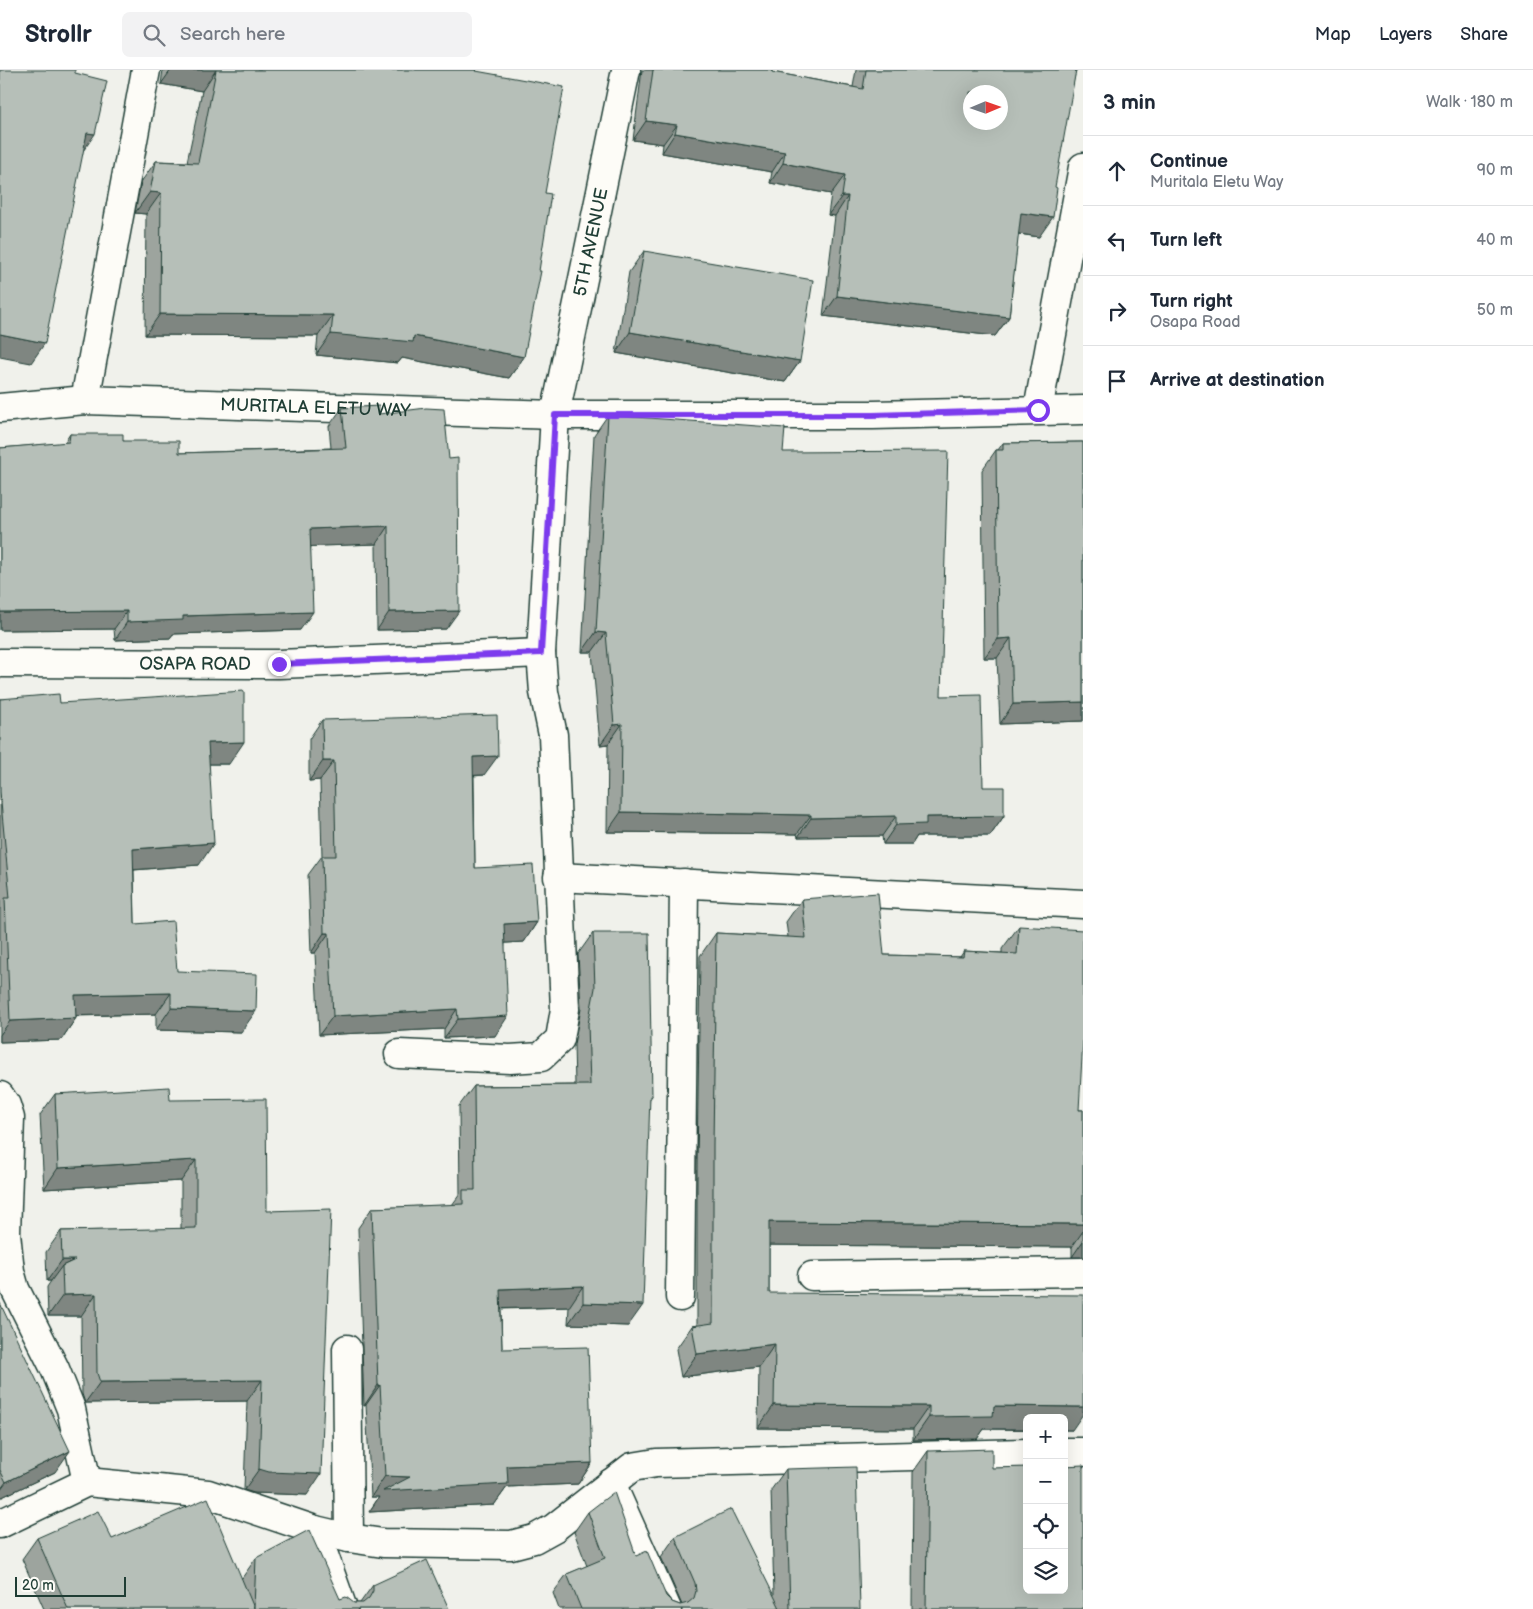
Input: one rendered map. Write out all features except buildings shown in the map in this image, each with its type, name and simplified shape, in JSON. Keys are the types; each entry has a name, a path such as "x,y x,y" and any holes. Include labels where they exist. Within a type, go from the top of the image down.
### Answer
{"street":[{"path":"85,400 146,70"},
{"name":"5TH AVENUE","path":"399,1054 510,1059 540,1057 560,1039 565,1009 553,735 544,692 541,653 555,415 626,70"},
{"path":"1038,410 1083,167"},
{"name":"MURITALA ELETU WAY","path":"0,408 85,400 555,415 873,415 1083,410"},
{"name":"OSAPA ROAD","path":"0,663 279,664 541,653"},
{"path":"558,877 1083,904"},
{"path":"680,1297 684,883"},
{"path":"0,1096 6,1105 10,1118 6,1233 10,1271 15,1289 55,1369 71,1409 87,1482"},
{"path":"812,1276 1083,1272"},
{"path":"347,1349 349,1538"},
{"path":"1068,1452 1083,1452"},
{"path":"0,1524 87,1482 208,1494 315,1530 382,1544 510,1544 534,1539 554,1528 632,1467 656,1463 1023,1453"},
{"path":"611,1483 667,1609"},
{"path":"315,1530 343,1609"}],"route":[{"path":"279,664 541,653 555,415 873,415 1038,410"}]}
